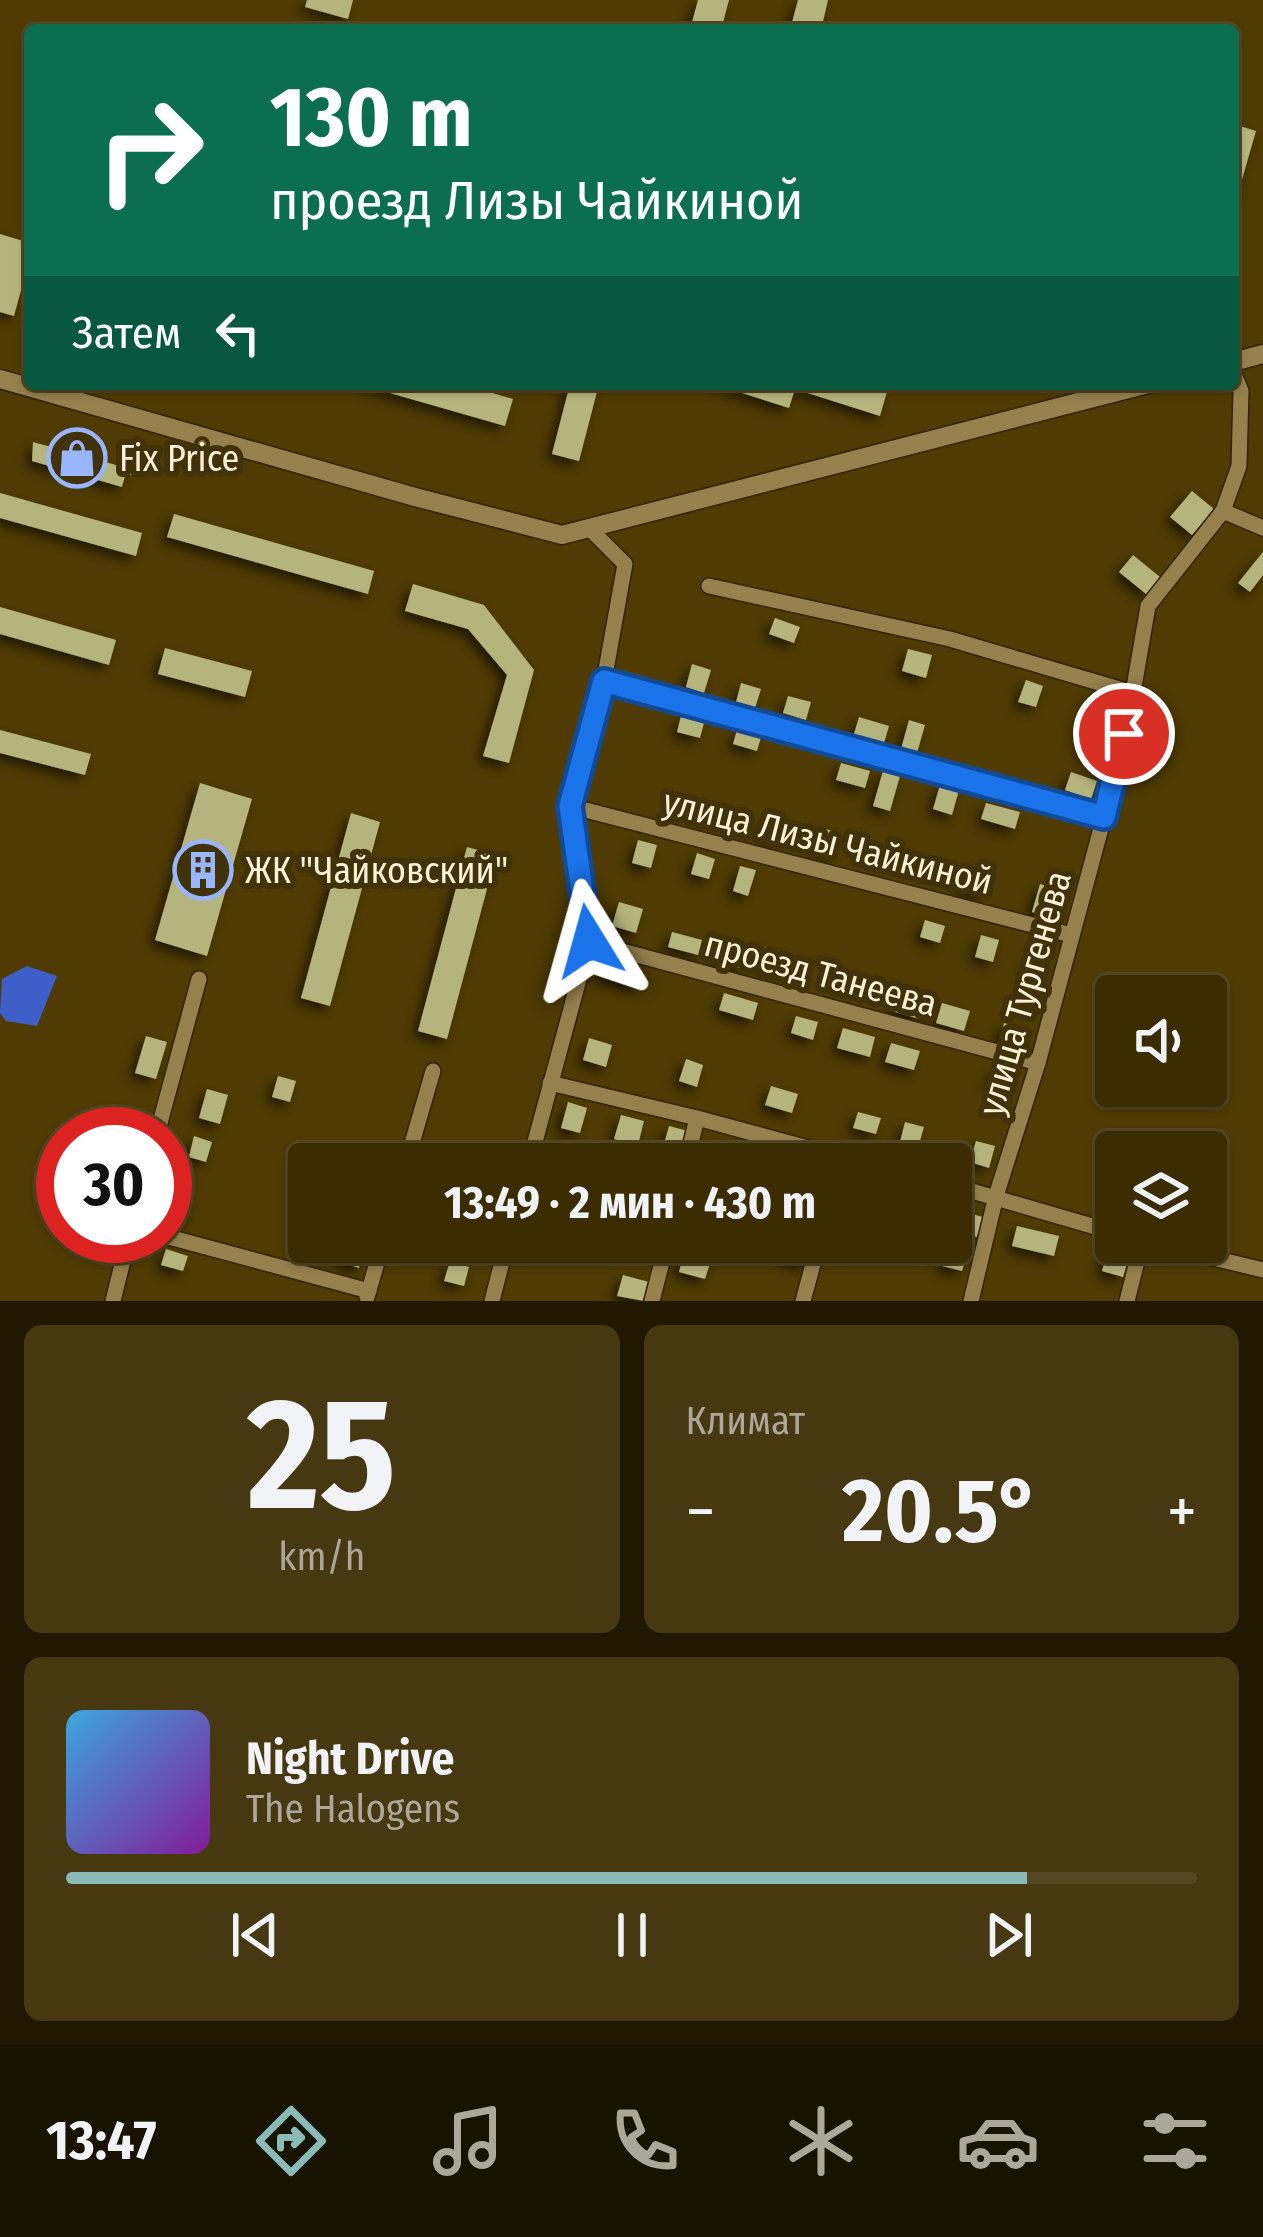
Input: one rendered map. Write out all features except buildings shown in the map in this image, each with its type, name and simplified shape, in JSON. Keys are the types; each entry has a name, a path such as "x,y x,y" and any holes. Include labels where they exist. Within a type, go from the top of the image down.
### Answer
{"street":[{"name":"улица Тургенева","path":"971,1301 996,1196 1038,1063 1104,817 1148,606 1223,511 1239,466 1239,386"},
{"path":"39,390 562,535 1125,390"},
{"path":"1223,511 1263,527"},
{"path":"534,1143 589,941 570,806 604,681 625,565 589,528"},
{"path":"709,586 950,639 1133,693"},
{"path":"604,681 1104,817"},
{"name":"улица Лизы Чайкиной","path":"570,806 1071,935"},
{"name":"проезд Танеева","path":"589,941 1038,1063"},
{"path":"164,1107 199,979"},
{"path":"412,1143 433,1072"},
{"path":"550,1083 781,1143"},
{"path":"691,1143 697,1118"},
{"path":"972,1190 1095,1227"},
{"path":"192,1244 367,1296 377,1263"},
{"path":"1227,1261 1263,1270"},
{"path":"113,1301 122,1263"},
{"path":"491,1301 502,1263"},
{"path":"652,1301 662,1263"},
{"path":"803,1301 813,1263"},
{"path":"1126,1301 1138,1263"}],"water":[{"path":"27,966 57,976 37,1026 6,1021 0,1013 2,979"}],"place":[{"name":"Fix Price","path":"77,458"},
{"name":"ЖК \"Чайковский\"","path":"203,870"}],"route":[{"path":"589,941 570,806 604,681 1104,817 1124,734"}]}
